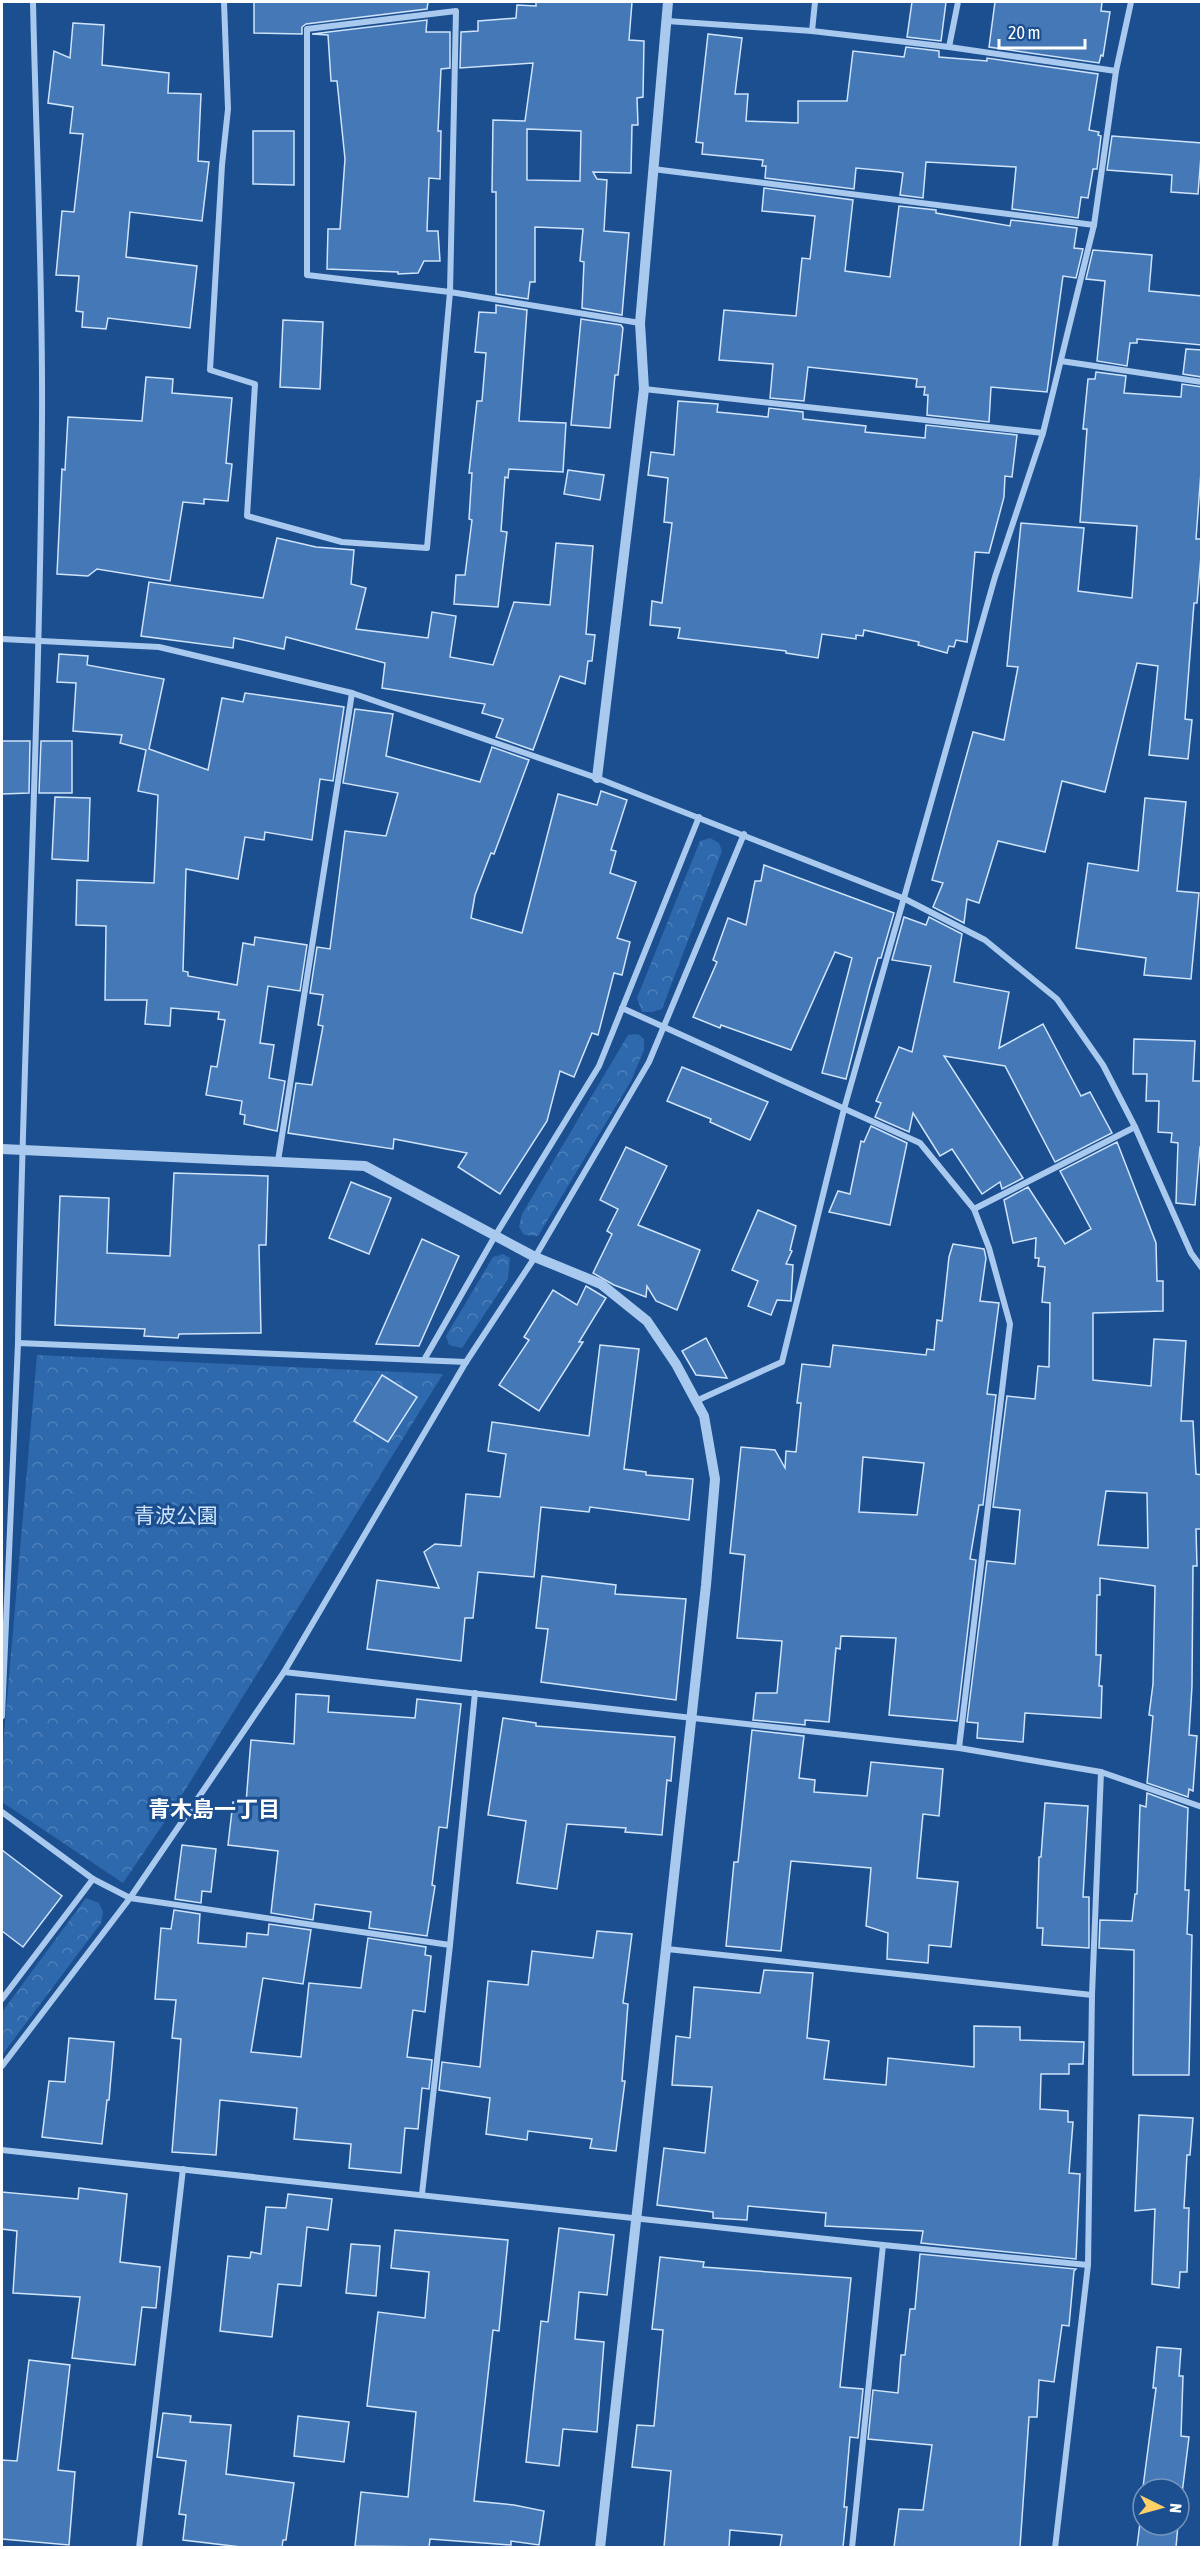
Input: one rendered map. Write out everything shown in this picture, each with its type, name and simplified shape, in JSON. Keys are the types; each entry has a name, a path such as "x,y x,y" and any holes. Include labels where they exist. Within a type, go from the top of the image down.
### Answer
{"street":[{"path":"2,1716 18,1343 21,1149 39,640 42,416 33,2"},
{"path":"224,2 228,109 222,165 210,370 255,384 248,516 342,543 427,548 450,292 456,11 307,29 307,275 450,292 640,323"},
{"path":"597,778 644,389 640,323 668,2"},
{"path":"812,32 815,2"},
{"path":"949,47 958,2"},
{"path":"696,1401 782,1362 844,1109 995,577 1043,433 1094,225 1116,71 1131,2"},
{"path":"667,21 812,32 949,47 1116,71"},
{"path":"653,169 1094,225"},
{"path":"1061,361 1202,382"},
{"path":"644,389 1043,433"},
{"path":"2,639 159,647 352,693 597,778 744,834 905,899 985,940 1057,999 1103,1065 1135,1127 1191,1253 1202,1268"},
{"path":"278,1161 352,693"},
{"path":"424,1360 495,1236 599,1066 699,817"},
{"path":"2,2066 130,1898 284,1672 466,1362 535,1257 649,1062 744,834"},
{"path":"622,1008 920,1143 974,1209 989,1248 1010,1324 959,1748"},
{"path":"974,1209 1135,1127"},
{"path":"2,1149 364,1166 535,1257 602,1284 647,1321 676,1364 705,1416 715,1479 692,1717 600,2547"},
{"path":"18,1343 466,1362"},
{"path":"284,1672 959,1748 1101,1772 1202,1807"},
{"path":"422,2194 475,1693"},
{"path":"1054,2547 1088,2265 1092,1995 1101,1772"},
{"path":"2,1812 93,1879 130,1898 450,1945"},
{"path":"2,2000 93,1879"},
{"path":"667,1949 1092,1995"},
{"path":"2,2150 1088,2265"},
{"path":"139,2547 183,2169"},
{"path":"852,2547 883,2245"}],"green space":[{"path":"710,838 719,843 722,851 662,1009 642,1012 637,998 700,841"},
{"path":"638,1034 644,1039 644,1050 631,1081 538,1236 524,1235 519,1227 522,1214 628,1035"},
{"path":"503,1254 510,1258 508,1279 462,1348 449,1345 446,1336 493,1257"},
{"name":"青波公園","path":"37,1355 443,1374 172,1811 123,1883 2,1802 2,1757"},
{"path":"86,1898 99,1903 103,1912 101,1923 2,2055 2,2012"}],"building":[{"path":"254,2 428,2 427,9 306,24 302,27 302,34 254,33"},
{"path":"536,2 632,2 629,40 644,41 643,97 637,98 638,125 632,125 631,173 593,172 597,179 607,180 604,231 629,233 622,315 582,308 584,262 580,261 583,229 535,227 535,282 530,282 528,299 496,294 496,192 492,192 493,120 525,121 533,63 460,68 461,32 478,31 478,21 516,18 517,5 536,6","holes":["527,129 581,131 580,181 527,180"]},
{"path":"912,2 946,2 941,41 907,37"},
{"path":"995,2 1102,2 1101,11 1110,12 1103,56 1101,55 1099,63 989,47"},
{"path":"427,20 426,32 450,32 450,68 441,69 438,131 441,131 440,179 429,178 427,231 438,231 440,261 424,261 418,273 398,274 398,272 327,269 328,229 340,229 345,159 337,81 331,81 328,35 312,34"},
{"path":"73,23 104,25 102,65 169,73 168,93 201,94 198,161 209,162 202,221 130,212 126,257 197,266 190,328 108,318 106,329 82,327 83,312 76,311 79,276 56,275 62,211 74,212 83,134 70,133 73,107 48,103 54,51 70,58"},
{"path":"708,34 742,38 735,94 748,94 746,121 798,123 798,101 847,101 853,51 904,57 906,47 939,51 939,57 987,61 987,58 1098,74 1089,130 1099,132 1098,135 1101,136 1097,169 1093,169 1088,198 1081,197 1078,218 1012,209 1016,167 926,162 923,198 900,195 903,173 899,172 856,168 854,189 765,178 766,166 762,166 763,160 702,154 703,143 696,142"},
{"path":"253,131 294,131 294,185 253,184"},
{"path":"1112,136 1202,143 1198,194 1171,192 1172,175 1107,170"},
{"path":"764,188 853,200 845,271 890,277 899,206 936,210 936,213 1010,226 1011,220 1077,228 1074,248 1083,249 1076,278 1063,276 1047,392 991,387 989,422 927,415 928,395 924,395 925,387 916,387 917,379 808,367 804,401 770,398 773,364 719,360 724,310 796,316 802,258 810,259 815,216 762,211"},
{"path":"1093,250 1152,255 1149,291 1202,296 1202,345 1137,339 1137,343 1130,343 1127,366 1097,361 1105,281 1086,279"},
{"path":"496,305 527,310 519,421 566,423 563,472 509,469 508,478 505,477 501,531 507,532 498,607 454,604 456,575 465,575 472,520 469,519 472,473 469,473 477,401 482,401 486,353 475,352 479,312 496,313"},
{"path":"581,319 621,325 623,328 618,375 615,375 610,428 571,425"},
{"path":"283,320 323,322 320,389 280,387"},
{"path":"1186,349 1202,350 1202,377 1183,374"},
{"path":"1096,372 1126,376 1124,393 1181,397 1182,384 1202,387 1202,458 1196,539 1202,539 1202,544 1197,603 1194,603 1185,719 1192,720 1188,759 1149,755 1158,666 1137,663 1105,792 1062,781 1045,852 998,841 979,903 967,899 964,923 933,907 943,883 932,880 973,732 1004,740 1018,667 1007,666 1021,523 1084,528 1078,591 1132,598 1137,526 1080,522 1087,429 1083,429 1088,379 1095,379"},
{"path":"146,377 173,379 172,393 232,398 226,463 232,464 228,501 204,499 204,504 183,502 170,581 97,569 88,576 57,574 62,469 65,470 68,417 142,421"},
{"path":"678,401 718,404 717,412 768,417 769,408 803,412 803,419 866,426 865,432 925,438 926,425 1017,435 1012,477 1005,476 1004,497 989,553 975,552 967,642 956,640 954,647 949,646 947,653 918,645 919,642 864,630 863,636 856,635 856,639 822,634 818,658 786,653 786,651 678,638 680,628 650,625 652,601 662,603 672,523 664,522 668,478 648,475 651,452 674,455"},
{"path":"568,470 604,475 600,500 564,494"},
{"path":"277,538 316,547 354,550 351,584 366,588 356,629 428,638 432,612 456,616 450,657 493,665 514,602 550,605 556,543 593,546 586,634 595,635 592,661 588,661 585,684 560,676 533,750 496,737 503,719 482,713 485,704 382,688 385,663 286,637 284,649 234,638 233,648 141,636 149,582 263,598"},
{"path":"59,654 88,656 87,665 164,679 149,749 208,770 222,698 243,702 245,693 344,707 333,781 320,779 312,840 265,832 264,840 245,837 238,879 186,869 183,971 188,972 188,976 237,985 243,943 254,945 255,937 307,945 300,991 268,986 260,1043 274,1045 269,1078 285,1081 277,1131 244,1124 245,1115 240,1114 242,1101 206,1095 211,1066 217,1067 225,1020 218,1019 219,1012 171,1008 170,1026 145,1024 147,1000 105,1000 106,926 76,925 77,880 154,883 158,795 138,791 146,750 120,743 122,735 73,731 76,683 57,682"},
{"path":"355,709 393,714 386,756 480,782 492,747 529,760 494,854 491,853 475,895 471,918 522,933 558,794 597,805 601,791 627,800 611,850 616,851 610,873 636,882 617,938 630,942 622,975 614,973 598,1035 592,1033 574,1077 560,1071 547,1121 500,1194 458,1167 467,1153 394,1139 393,1149 288,1133 296,1083 312,1085 323,1026 318,1025 323,995 310,993 317,947 330,949 345,831 386,836 398,793 343,783"},
{"path":"2,741 30,741 29,793 2,794"},
{"path":"41,741 72,741 72,793 39,793"},
{"path":"55,797 90,798 88,861 52,859"},
{"path":"1145,798 1186,802 1177,891 1199,893 1191,979 1144,975 1146,958 1076,948 1088,863 1138,871"},
{"path":"764,865 894,913 869,989 846,1079 822,1073 852,958 835,952 791,1050 721,1025 720,1028 693,1017 717,962 713,960 728,918 746,925 755,881 761,881"},
{"path":"904,917 926,925 929,917 962,934 954,982 1009,992 999,1048 1043,1024 1081,1096 1090,1092 1112,1133 1055,1162 1005,1066 944,1056 1023,1178 1002,1189 1000,1182 982,1194 952,1149 940,1156 913,1113 909,1132 875,1117 881,1103 876,1101 899,1047 912,1052 931,966 892,960"},
{"path":"1134,1039 1195,1041 1193,1081 1202,1081 1202,1147 1200,1147 1195,1205 1176,1203 1178,1143 1171,1142 1172,1133 1158,1132 1159,1101 1146,1101 1147,1074 1133,1074"},
{"path":"682,1067 768,1102 750,1140 710,1122 711,1119 667,1101"},
{"path":"871,1126 907,1143 890,1225 829,1212 838,1191 850,1194 861,1141 864,1142"},
{"path":"1117,1142 1156,1243 1157,1281 1163,1281 1163,1311 1093,1313 1093,1380 1151,1386 1154,1339 1186,1341 1181,1421 1193,1421 1196,1474 1202,1475 1202,1529 1196,1529 1197,1566 1193,1566 1192,1686 1189,1735 1197,1736 1193,1791 1189,1789 1188,1797 1147,1783 1153,1716 1149,1715 1153,1684 1155,1586 1100,1578 1100,1595 1097,1595 1096,1655 1101,1655 1099,1686 1102,1686 1101,1718 1025,1713 1023,1742 977,1738 978,1723 967,1722 987,1561 1015,1564 1020,1510 993,1507 1007,1396 1035,1399 1038,1366 1049,1367 1050,1303 1042,1302 1045,1267 1038,1266 1039,1258 1035,1258 1036,1238 1013,1243 1004,1200 1028,1187 1065,1244 1091,1229 1060,1171","holes":["1106,1491 1147,1493 1148,1548 1098,1545"]},
{"path":"626,1147 667,1166 638,1225 700,1250 677,1310 656,1301 647,1286 646,1297 614,1285 593,1273 612,1234 607,1231 618,1209 600,1200"},
{"path":"174,1173 268,1176 266,1245 259,1245 261,1333 179,1334 178,1338 144,1336 145,1329 55,1325 60,1196 109,1198 107,1253 170,1256"},
{"path":"351,1182 391,1198 369,1254 329,1238"},
{"path":"758,1210 796,1226 790,1250 792,1251 786,1264 793,1265 791,1301 777,1300 771,1315 748,1306 758,1281 732,1270"},
{"path":"422,1239 459,1256 419,1346 376,1344"},
{"path":"953,1244 984,1249 986,1258 980,1301 999,1303 987,1394 996,1395 983,1505 979,1505 970,1559 976,1560 957,1721 889,1715 896,1638 841,1636 840,1649 836,1648 829,1722 805,1720 805,1725 753,1720 756,1693 777,1693 782,1641 737,1638 745,1555 730,1553 741,1447 775,1450 785,1468 786,1451 796,1452 801,1403 797,1403 802,1364 830,1367 833,1345 926,1355 927,1349 934,1350 937,1320 942,1321 949,1257","holes":["863,1457 924,1463 917,1515 859,1512"]},
{"path":"586,1286 606,1298 579,1342 583,1342 539,1411 499,1385 529,1340 524,1337 553,1290 577,1305"},
{"path":"706,1338 727,1378 696,1375 682,1351"},
{"path":"600,1345 639,1349 624,1469 646,1472 646,1475 693,1479 689,1520 590,1507 589,1512 541,1507 534,1577 478,1572 473,1618 465,1618 461,1661 367,1649 377,1580 439,1588 424,1552 435,1544 461,1546 466,1494 500,1497 506,1454 488,1451 492,1422 589,1436"},
{"path":"382,1375 417,1397 388,1442 354,1421"},
{"path":"542,1576 616,1585 615,1594 686,1599 676,1700 541,1682 548,1629 536,1628"},
{"path":"296,1694 329,1696 328,1712 415,1718 417,1699 461,1704 447,1828 439,1827 432,1885 435,1886 427,1936 369,1928 371,1912 315,1904 313,1920 271,1913 278,1851 228,1845 233,1802 246,1803 251,1740 294,1744"},
{"path":"503,1718 536,1723 536,1726 675,1737 671,1781 667,1780 662,1835 625,1832 626,1828 567,1824 557,1889 517,1883 526,1821 488,1815"},
{"path":"752,1730 804,1736 799,1778 815,1780 814,1792 867,1796 871,1762 943,1769 939,1816 923,1814 917,1878 958,1882 951,1947 929,1945 928,1963 887,1959 888,1933 866,1926 871,1868 791,1861 781,1951 726,1946 734,1862 738,1862"},
{"path":"1147,1793 1188,1808 1185,1890 1189,1890 1187,1934 1192,1935 1189,2075 1133,2075 1134,1950 1099,1948 1100,1920 1132,1921 1135,1894 1137,1894 1140,1805 1146,1807"},
{"path":"1045,1803 1088,1806 1083,1897 1089,1897 1089,1948 1042,1945 1043,1928 1037,1928 1039,1857 1041,1857"},
{"path":"182,1845 216,1849 211,1892 202,1891 201,1903 175,1899"},
{"path":"2,1850 62,1896 23,1947 2,1931"},
{"path":"174,1910 200,1914 198,1943 246,1947 247,1933 268,1935 269,1924 311,1930 303,1984 263,1978 251,2052 301,2057 309,1983 361,1988 368,1938 426,1947 425,1955 431,1956 425,2012 413,2010 407,2057 432,2060 429,2089 422,2088 418,2129 405,2128 401,2173 349,2168 351,2144 294,2139 297,2108 220,2100 216,2155 172,2152 181,2039 172,2038 176,2000 155,1999 161,1928 171,1929"},
{"path":"597,1931 632,1934 623,2003 628,2004 622,2081 625,2081 616,2151 590,2148 592,2139 528,2131 527,2140 486,2134 490,2098 439,2090 442,2062 480,2067 488,1981 528,1985 532,1951 593,1958"},
{"path":"764,1970 813,1973 807,2038 829,2041 824,2079 886,2085 888,2058 974,2067 974,2026 1020,2027 1020,2040 1084,2042 1083,2064 1069,2064 1069,2074 1041,2074 1040,2109 1068,2111 1068,2122 1073,2122 1069,2173 1080,2174 1076,2259 921,2243 923,2231 825,2226 826,2213 748,2206 747,2220 713,2218 713,2212 657,2205 664,2148 705,2153 712,2087 672,2085 676,2036 690,2038 694,1987 760,1993"},
{"path":"69,2038 114,2042 109,2100 107,2100 102,2144 42,2137 49,2081 65,2082"},
{"path":"1139,2115 1193,2118 1190,2155 1187,2155 1184,2208 1189,2208 1187,2272 1180,2272 1179,2288 1152,2284 1155,2209 1135,2211"},
{"path":"79,2188 127,2194 120,2262 160,2267 156,2308 142,2307 135,2365 72,2358 80,2297 13,2293 17,2231 2,2229 2,2192 78,2199"},
{"path":"288,2194 332,2199 328,2230 307,2227 301,2286 278,2284 272,2337 220,2331 228,2256 250,2258 251,2252 261,2254 266,2207 286,2208"},
{"path":"559,2228 614,2235 607,2295 579,2292 575,2339 604,2342 597,2432 563,2429 559,2466 526,2462 541,2321 548,2322"},
{"path":"395,2230 508,2240 499,2331 493,2330 474,2501 544,2511 539,2545 511,2541 511,2545 430,2539 429,2547 355,2546 361,2492 408,2497 416,2412 367,2406 378,2312 425,2318 429,2272 391,2268"},
{"path":"351,2244 380,2246 376,2296 346,2293"},
{"path":"920,2254 1076,2269 1069,2326 1062,2325 1054,2382 1039,2380 1037,2417 1029,2417 1020,2547 894,2547 899,2509 923,2510 932,2445 868,2439 873,2390 898,2393 901,2355 905,2355 910,2309 915,2309"},
{"path":"660,2257 704,2262 703,2267 851,2278 840,2387 863,2389 858,2438 850,2437 843,2547 780,2547 782,2535 730,2530 729,2547 664,2547 671,2471 632,2467 637,2425 654,2426 663,2330 652,2329"},
{"path":"1157,2347 1181,2349 1179,2376 1183,2376 1181,2436 1189,2437 1184,2477 1144,2477 1156,2388 1153,2388"},
{"path":"29,2360 70,2365 58,2470 75,2472 69,2545 2,2539 2,2460 17,2461"},
{"path":"163,2413 191,2416 190,2422 231,2425 226,2474 294,2483 286,2540 283,2540 282,2547 241,2547 183,2540 186,2515 179,2514 186,2461 157,2457"},
{"path":"298,2416 349,2422 344,2462 294,2456"},
{"path":"1138,2537 1177,2537 1176,2547 1137,2547"}],"district":[{"name":"青木島一丁目","path":"214,1809"}]}
